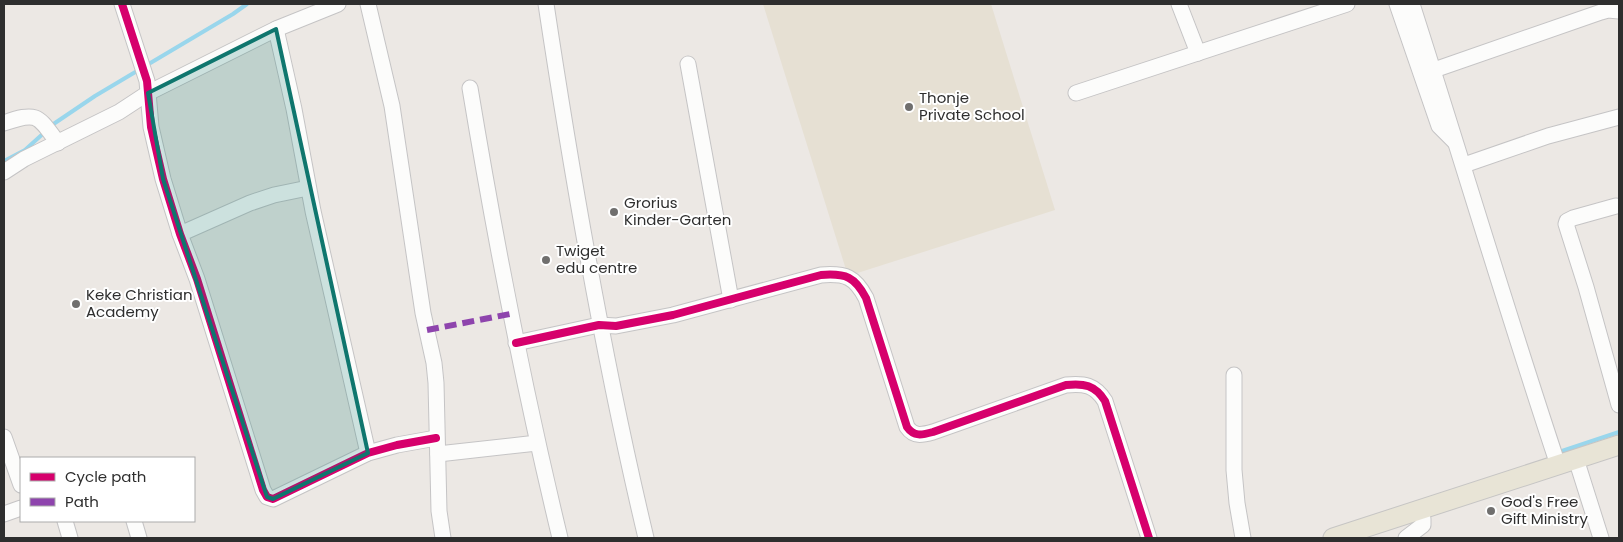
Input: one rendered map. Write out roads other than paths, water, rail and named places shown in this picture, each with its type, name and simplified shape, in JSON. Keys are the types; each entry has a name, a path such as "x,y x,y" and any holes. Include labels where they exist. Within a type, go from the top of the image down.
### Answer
{"main road":[{"path":"1333,538 1619,445"}],"street":[{"path":"122,4 145,73 151,127 163,179 180,234 197,279 263,490 267,497 273,498 368,453 397,445 436,438"},
{"path":"4,172 24,159 119,112 148,93 276,29 338,4"},
{"path":"368,4 392,106 423,313 434,363 439,511 443,538"},
{"path":"546,4 564,126 599,325 623,442 646,538"},
{"path":"1179,4 1198,53"},
{"path":"1076,93 1347,4"},
{"path":"1397,4 1439,126 1457,144"},
{"path":"1412,4 1464,165 1522,359 1558,465"},
{"path":"1434,70 1601,12 1608,10 1619,11"},
{"path":"276,29 294,109 308,188 368,453"},
{"path":"688,64 731,300"},
{"path":"470,88 516,343 537,443 560,538"},
{"path":"4,123 23,116 33,116 40,120 58,143"},
{"path":"1464,165 1548,136 1619,117"},
{"path":"180,234 250,203 274,195 308,188"},
{"path":"1616,206 1573,218 1566,224 1586,287 1619,406"},
{"path":"516,343 599,325 616,326 674,315 821,275 835,274 854,280 866,298 907,427 911,433 916,435 933,432 1066,385 1081,383 1092,386 1100,392 1105,401 1149,538"},
{"path":"1234,375 1234,470 1243,538"},
{"path":"4,437 20,482"},
{"path":"438,454 537,443"},
{"path":"1576,459 1601,538"},
{"path":"4,514 20,508"},
{"path":"1406,538 1423,525 1419,510"},
{"path":"65,522 70,538"},
{"path":"134,522 139,538"}],"waterway":[{"path":"147,65 247,4"},
{"path":"52,125 137,71"},
{"path":"4,161 25,150 46,131"},
{"path":"1562,451 1619,432"}],"place":[{"name":"Thonje Private School","path":"909,107"},
{"name":"Grorius Kinder-Garten","path":"614,212"},
{"name":"Twiget edu centre","path":"546,260"},
{"name":"Keke Christian Academy","path":"76,304"},
{"name":"God's Free Gift Ministry","path":"1491,511"}]}
